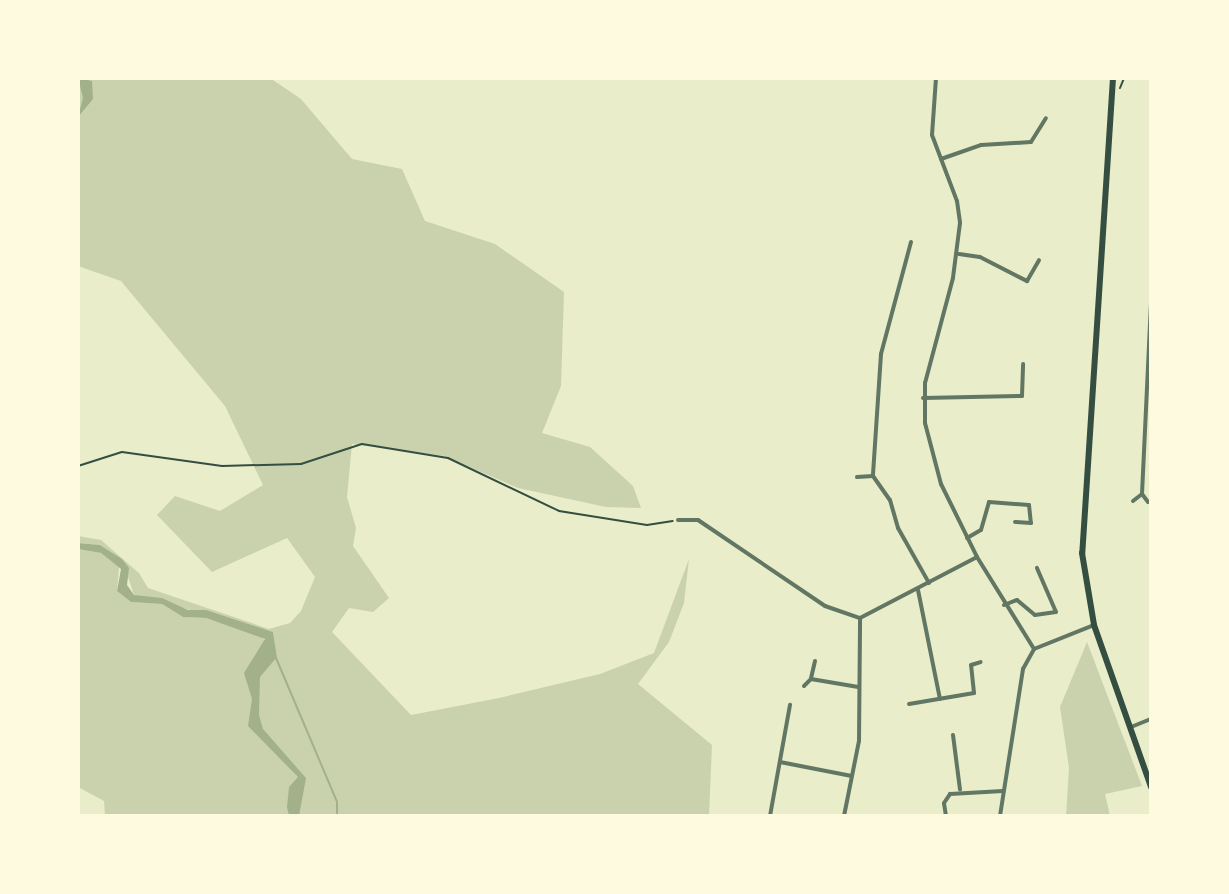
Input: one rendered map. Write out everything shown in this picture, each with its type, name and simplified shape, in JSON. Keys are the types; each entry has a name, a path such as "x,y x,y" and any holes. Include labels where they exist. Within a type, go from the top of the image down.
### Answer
{"main road":[{"path":"1113,78 1081,537 1094,625 1151,787"}],"street":[{"path":"936,78 931,113 940,159 957,201 959,254 923,398 934,465 966,538 1004,605 1034,649"},
{"path":"940,159 981,145 1031,142 1046,118"},
{"path":"911,242 881,354 873,476 890,500 898,528 929,583"},
{"path":"959,254 980,257 1027,281 1039,260"},
{"path":"1148,502 1142,494 1151,305"},
{"path":"923,398 1022,396 1023,364"},
{"path":"857,477 873,476"},
{"path":"1133,501 1142,494"},
{"path":"966,538 981,530 989,502 1029,505 1031,523 1015,522"},
{"path":"678,520 698,520 825,606 860,618 977,557"},
{"path":"1004,605 1017,600 1035,615 1056,612 1037,568"},
{"path":"918,590 940,699"},
{"path":"844,816 859,741 860,618"},
{"path":"1000,816 1016,689 1034,649 1094,625"},
{"path":"804,686 811,679 815,661"},
{"path":"909,704 974,693 971,665 981,662"},
{"path":"811,679 858,687"},
{"path":"770,816 790,705"},
{"path":"1128,728 1151,719"},
{"path":"786,728 797,729"},
{"path":"953,735 960,790"},
{"path":"780,762 852,776"},
{"path":"946,816 945,798 960,790 1003,791"}],"path":[{"path":"1119,99 1124,78"},
{"path":"78,466 122,452 222,466 301,464 362,444 448,458 559,511 647,525 678,520"}],"shaded area":[{"path":"78,78 270,78 301,99 352,159 402,169 425,221 495,244 564,292 561,386 542,433 590,447 633,486 641,508 606,507 518,488 444,456 352,444 347,497 356,528 353,546 389,598 373,612 349,608 332,632 411,715 499,698 600,674 654,653 689,559 684,603 669,642 638,684 712,745 709,816 105,816 104,801 78,787 78,549 101,553 119,567 117,591 131,602 162,604 183,617 206,618 262,637 277,657 273,632 134,595 122,559 100,545 78,543 78,536 101,540 139,573 148,588 269,629 290,623 301,611 315,577 287,538 212,572 157,515 175,496 220,511 263,485 225,406 121,281 78,266"},
{"path":"78,78 92,81 93,99 78,117 83,98"},
{"path":"78,543 100,545 122,559 129,568 127,585 134,595 162,598 188,610 206,610 273,632 277,657 260,677 259,715 263,729 306,778 299,816 289,816 287,807 289,787 298,777 248,726 252,699 244,673 265,639 206,618 183,617 162,604 131,602 117,591 121,569 101,553 78,549"},
{"path":"1087,642 1142,786 1105,794 1110,816 1066,816 1069,768 1060,707"}],"waterway":[{"path":"276,658 337,802 337,816"}]}
